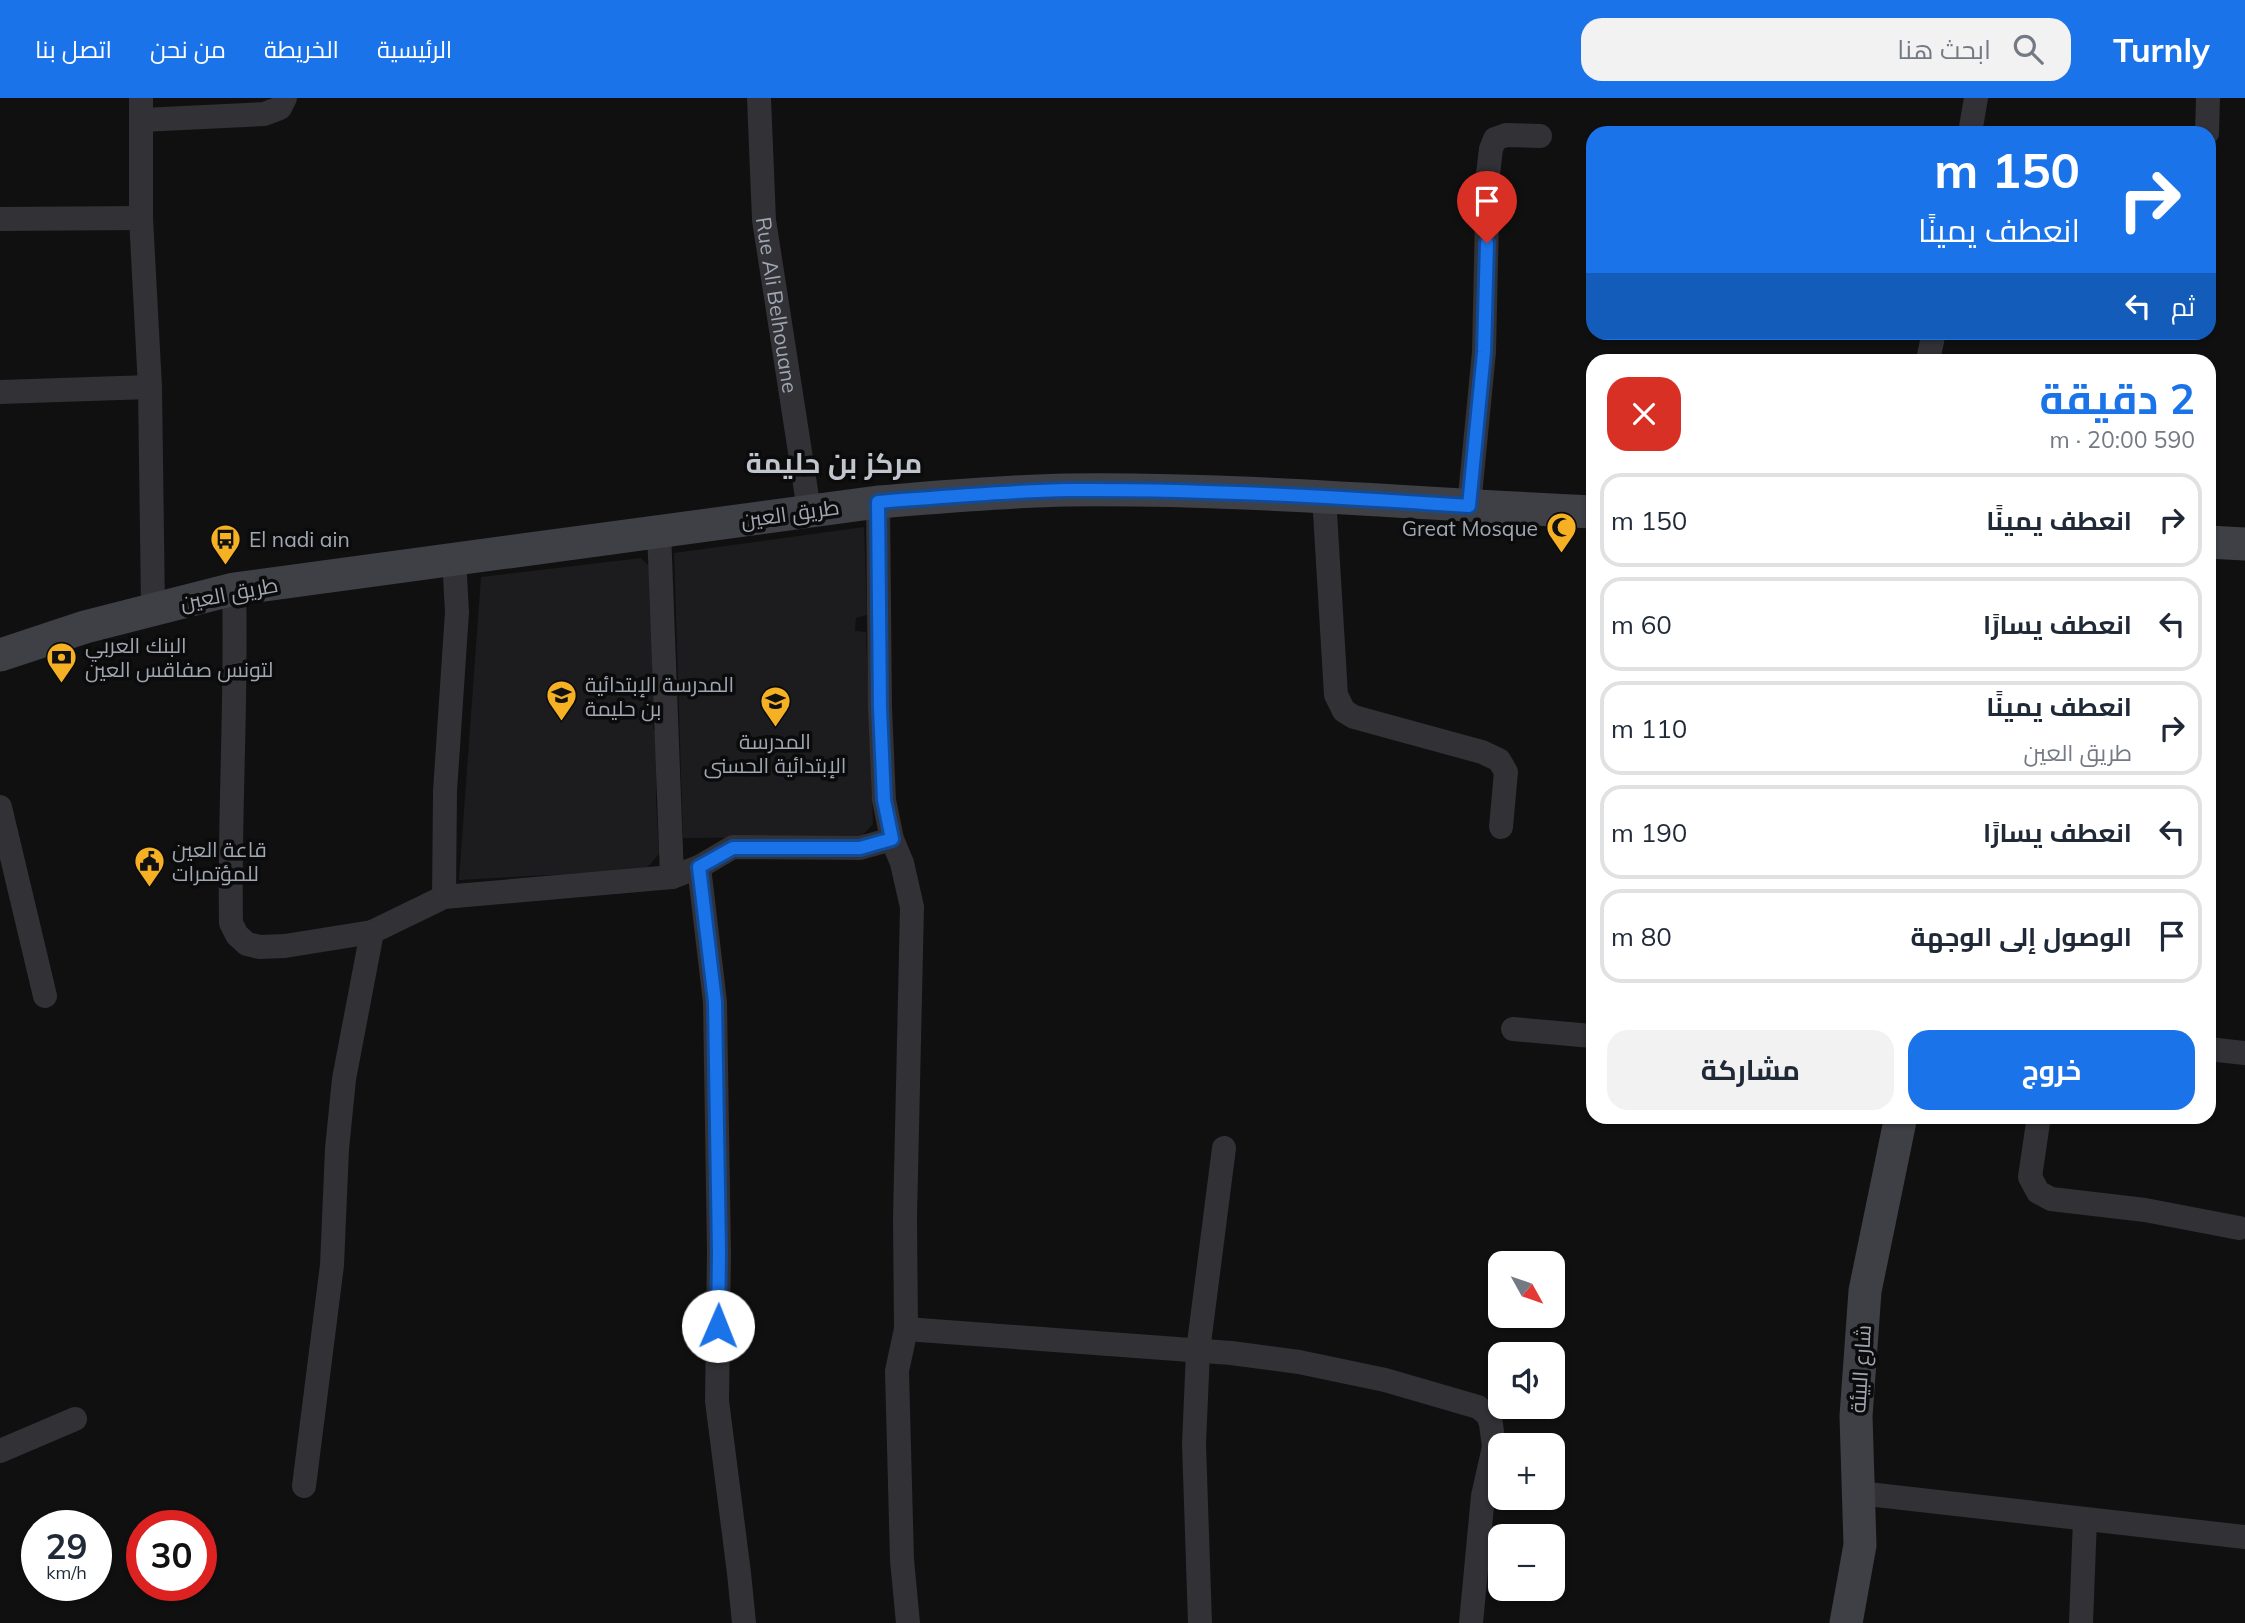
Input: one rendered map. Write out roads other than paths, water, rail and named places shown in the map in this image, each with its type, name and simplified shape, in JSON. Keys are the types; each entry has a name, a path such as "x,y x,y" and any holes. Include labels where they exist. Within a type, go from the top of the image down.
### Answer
{"main road":[{"name":"طريق العين","path":"0,654 85,626 234,589 878,502 984,493 1069,490 1324,496 1586,512"},
{"path":"2216,542 2245,544"},
{"name":"شارع البيئة","path":"1846,1623 1860,1545 1856,1416 1865,1291 1899,1124"}],"street":[{"path":"153,608 150,387 141,218 142,109 264,114 280,108 285,98"},
{"name":"Rue Ali Belhouane","path":"759,98 764,220 809,510"},
{"path":"1971,126 1976,98"},
{"path":"2207,126 2208,98"},
{"path":"1469,506 1484,352 1488,174 1491,149 1495,139 1506,135 1540,136"},
{"path":"0,219 141,218"},
{"path":"0,391 150,387"},
{"path":"1324,496 1336,695 1339,704 1344,711 1366,721 1482,752 1499,760 1506,772 1502,827"},
{"path":"878,502 880,708 884,800 892,839 902,863 912,907 905,1218 906,1329 897,1371 901,1560 908,1623"},
{"path":"659,530 672,877"},
{"path":"444,898 445,791 457,612 454,558"},
{"path":"234,589 229,840 231,923 237,935 247,944 260,947 285,946 372,932 444,898 672,877 699,867 733,848 860,848 892,839"},
{"path":"0,807 45,996"},
{"path":"699,867 715,1002 719,1252 717,1401 744,1623"},
{"path":"304,1486 332,1265 337,1149 344,1079 372,932"},
{"path":"1513,1029 1586,1035"},
{"path":"2216,1050 2245,1053"},
{"path":"2038,1124 2030,1177 2038,1192 2051,1199 2144,1210 2239,1228"},
{"path":"1200,1623 1194,1444 1198,1351 1224,1148"},
{"path":"906,1329 1198,1351 1299,1362 1363,1375 1478,1407 1488,1415 1494,1447 1483,1496 1471,1623"},
{"path":"0,1451 75,1419"},
{"path":"1858,1493 2245,1537"},
{"path":"2081,1623 2085,1519"}],"place":[{"name":"Great Mosque","path":"1561,555"},
{"name":"El nadi ain","path":"226,566"},
{"name":"البنك العربي لتونس صفاقس العين","path":"62,684"},
{"name":"المدرسة الإبتدائية بن حليمة","path":"562,723"},
{"name":"المدرسة الإبتدائية الحسنى","path":"775,728"},
{"name":"قاعة العين للمؤتمرات","path":"149,888"}],"district":[{"name":"مركز بن حليمة","path":"834,462"}]}
